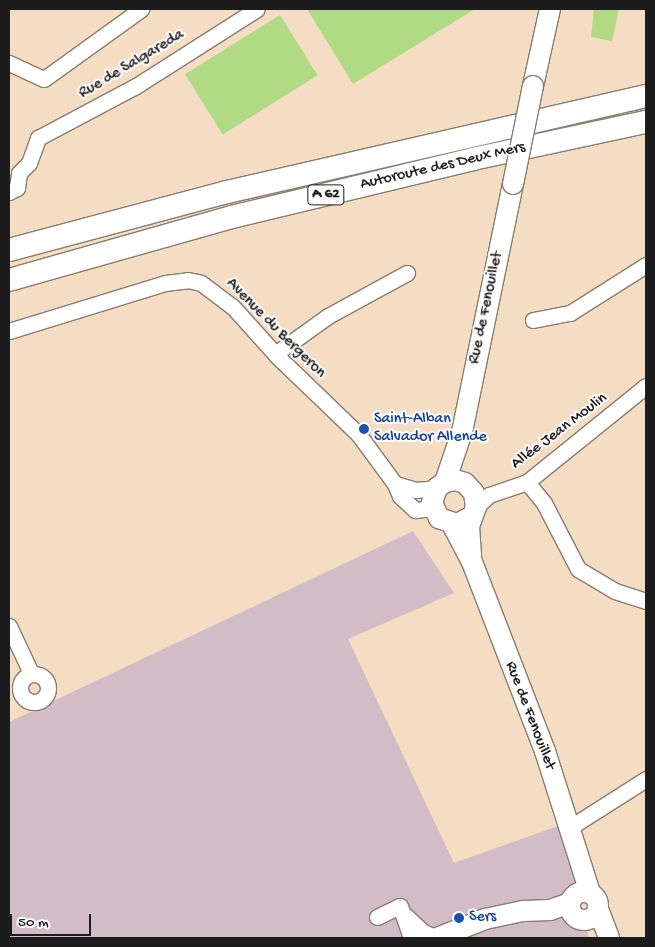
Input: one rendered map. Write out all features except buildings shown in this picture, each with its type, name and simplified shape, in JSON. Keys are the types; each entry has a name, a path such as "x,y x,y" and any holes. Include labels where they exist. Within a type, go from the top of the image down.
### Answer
{"highway":[{"name":"Autoroute des Deux Mers","path":"9,250 236,190 646,96"},
{"name":"Autoroute des Deux Mers","path":"9,280 232,217 473,159 646,122"}],"main road":[{"name":"Rue de Fenouillet","path":"550,9 462,432 463,498 472,562 545,751 583,871 582,905"},
{"path":"426,510 439,518 463,498"},
{"path":"437,938 485,920 524,911 550,910 582,905"},
{"path":"466,938 582,905"},
{"path":"582,905 600,938"},
{"path":"582,905 609,938"}],"street":[{"path":"9,62 44,79 141,9"},
{"name":"Rue de Salgareda","path":"9,192 17,188 14,169 29,163 31,153 38,138 136,86 257,9"},
{"path":"533,320 570,313 646,265"},
{"path":"275,354 321,321 407,273"},
{"name":"Avenue du Bergeron","path":"9,331 165,283 188,280 216,292 275,354 358,435 395,484 400,496 426,510"},
{"name":"Allée Jean Moulin","path":"463,498 527,482 646,386"},
{"path":"527,482 544,503 578,569 615,591 646,601"},
{"path":"395,484 416,490 463,498"},
{"path":"9,626 32,674"},
{"path":"569,828 646,779"},
{"path":"377,917 400,906 411,938"},
{"path":"403,913 414,925 437,938"}],"shaded area":[{"path":"413,531 454,593 348,639 454,863 561,825 589,938 9,938 9,722"}],"green space":[{"path":"307,9 475,9 353,84"},
{"path":"594,9 619,9 612,41 591,37"},
{"path":"280,15 318,75 223,135 185,74"}],"place":[{"name":"Saint-Alban Salvador Allende","path":"364,429"},
{"name":"Sers","path":"459,918"}]}
